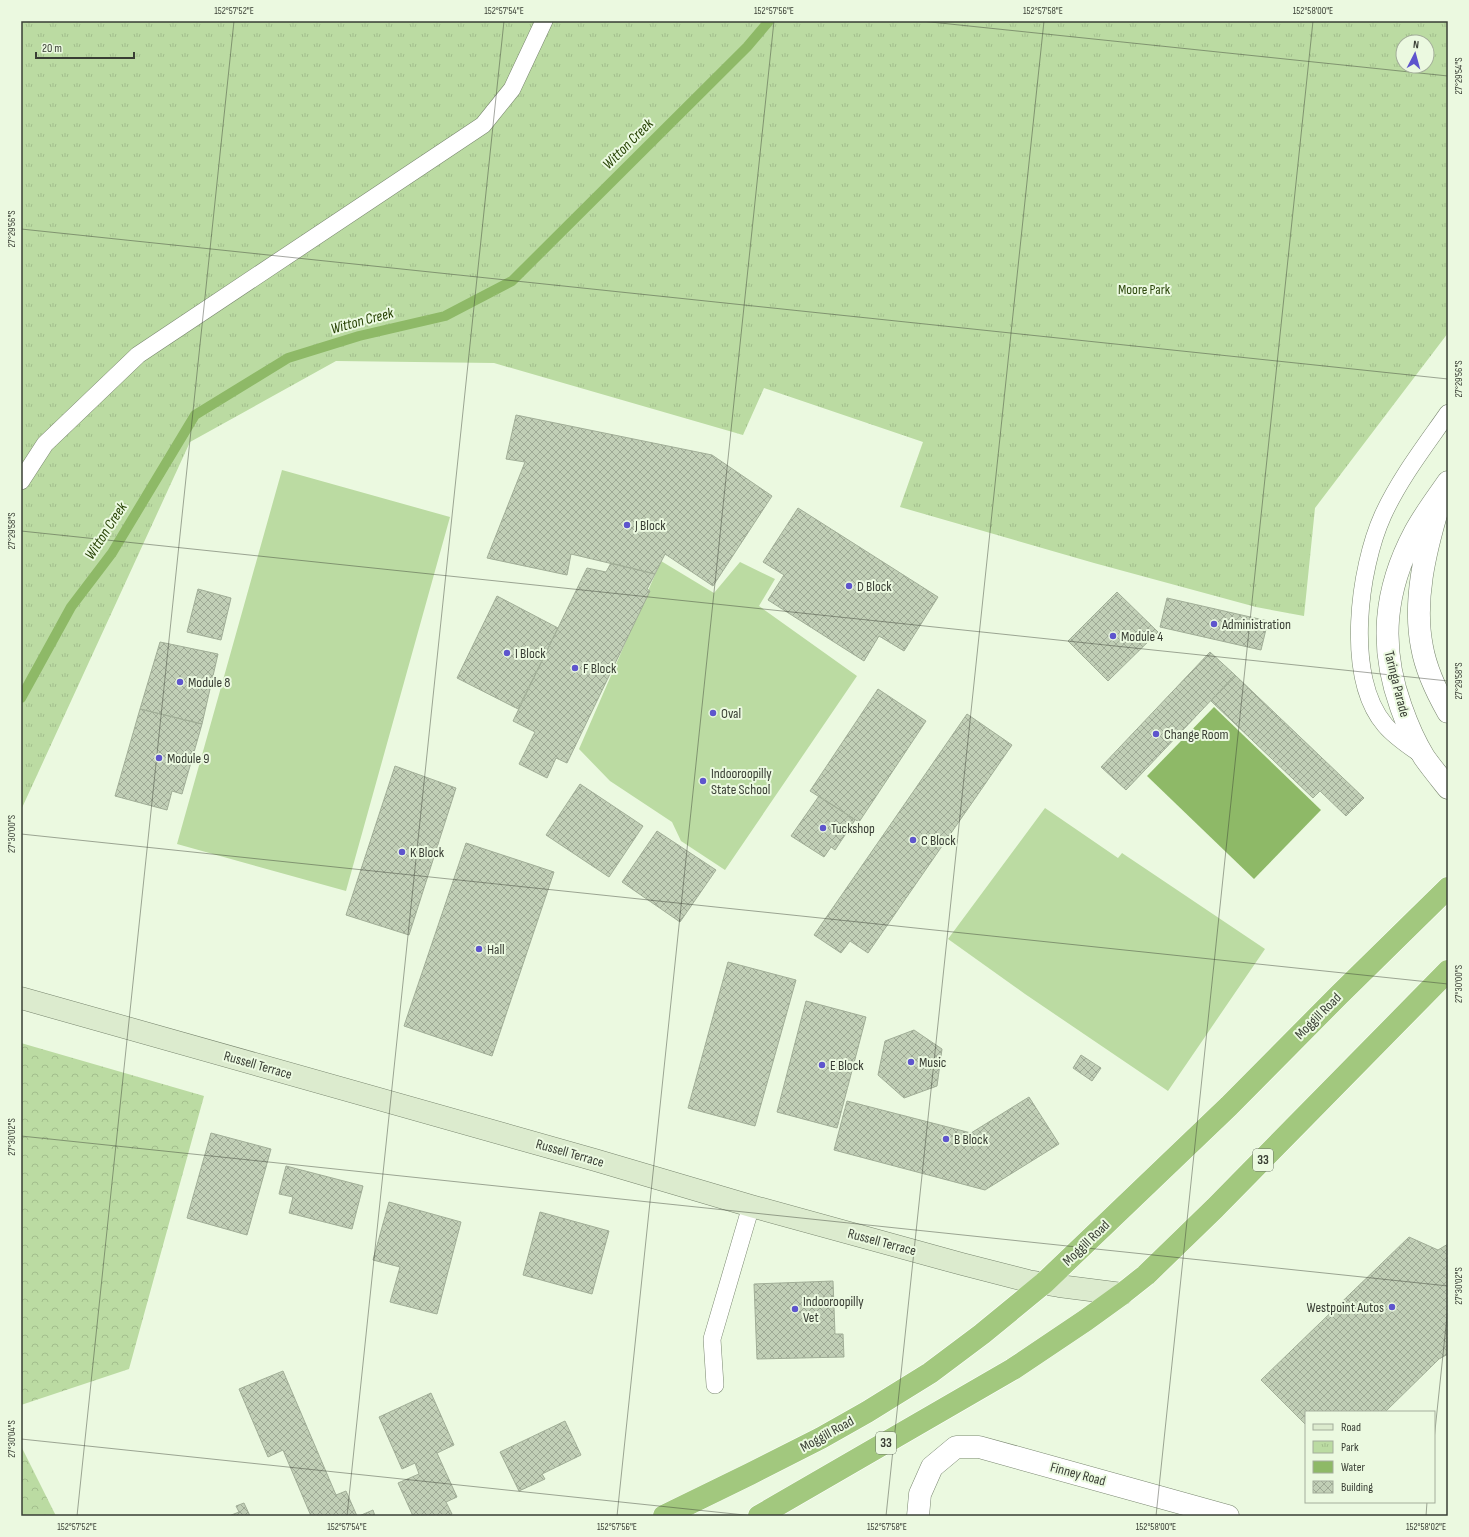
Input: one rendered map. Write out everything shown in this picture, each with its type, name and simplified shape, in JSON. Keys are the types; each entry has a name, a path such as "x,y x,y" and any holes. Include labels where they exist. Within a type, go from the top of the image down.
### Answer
{"highway":[{"name":"Moggill Road","path":"664,1516 821,1438 899,1393 930,1373 982,1334 1044,1283 1229,1106 1448,888"},
{"name":"33","path":"759,1516 1013,1369 1122,1294 1146,1274 1215,1208 1446,973"}],"main road":[{"name":"Russell Terrace","path":"21,998 595,1160 750,1206 996,1273 1044,1283 1122,1294"}],"street":[{"name":"Taringa Parade","path":"1446,484 1421,521 1399,568 1392,591 1387,622 1388,654 1396,692 1411,732 1424,756 1448,788"},
{"name":"Taringa Parade","path":"1446,484 1430,537 1422,580 1419,619 1424,655 1435,688 1448,712"},
{"path":"1424,655 1433,674 1448,695"},
{"name":"Finney Road","path":"918,1516 920,1494 932,1467 956,1447 979,1448 1228,1516"}],"lane":[{"path":"21,481 46,444 138,355 483,125 512,89 544,21"},
{"path":"1424,756 1393,733 1384,724 1374,707 1365,683 1362,669 1359,632 1360,607 1368,562 1383,515 1406,475 1448,413"},
{"path":"715,1385 712,1339 750,1206"}],"green space":[{"name":"Moore Park","path":"21,21 1448,21 1448,333 1315,508 1304,616 1256,607 1094,563 900,507 923,442 764,388 743,435 494,363 336,361 190,442 21,810"},
{"path":"282,470 450,517 346,891 177,844"},
{"name":"Oval","path":"661,561 714,593 740,562 775,579 759,606 857,676 725,870 681,841 672,822 610,781 579,749"},
{"path":"1045,808 1118,858 1122,853 1265,949 1168,1091 1025,994 948,939"},
{"path":"21,1043 204,1096 129,1369 21,1405"},
{"path":"21,1446 56,1516 21,1516"}],"water":[{"path":"1214,707 1321,810 1254,879 1147,776"}],"building":[{"name":"J Block","path":"516,415 712,455 772,496 713,586 665,554 655,574 571,554 567,575 487,558 525,462 506,459"},
{"name":"D Block","path":"798,508 938,597 904,651 879,636 864,661 768,600 784,575 763,562"},
{"name":"F Block","path":"611,563 655,574 647,589 650,591 567,763 556,758 547,778 519,764 535,732 513,721 587,568 606,572"},
{"path":"198,589 231,598 221,640 187,632"},
{"name":"Module 4","path":"1117,592 1158,632 1108,681 1068,641"},
{"name":"I Block","path":"497,596 558,628 518,709 457,678"},
{"name":"Administration","path":"1167,598 1268,621 1261,650 1160,627"},
{"name":"Module 8","path":"160,642 218,654 202,724 140,709"},
{"name":"Change Room","path":"1210,652 1235,675 1126,790 1101,767"},
{"path":"1235,675 1364,798 1346,816 1320,791 1313,798 1211,701"},
{"path":"878,689 926,721 859,822 810,791"},
{"name":"Module 9","path":"140,709 202,724 182,794 172,791 167,810 115,796"},
{"name":"C Block","path":"967,714 1012,745 868,953 850,941 841,953 814,935"},
{"name":"K Block","path":"395,766 456,788 409,935 346,915"},
{"path":"580,784 643,826 609,877 546,835"},
{"name":"Tuckshop","path":"819,796 855,820 835,850 831,847 824,857 791,836"},
{"path":"657,831 716,870 680,922 622,882"},
{"name":"Hall","path":"466,843 554,872 492,1056 404,1026"},
{"path":"728,962 796,980 755,1126 688,1108"},
{"name":"E Block","path":"806,1001 866,1017 837,1128 777,1112"},
{"name":"Music","path":"914,1030 942,1049 937,1086 904,1098 878,1075 885,1041"},
{"path":"1081,1055 1101,1068 1092,1081 1073,1068"},
{"name":"B Block","path":"1029,1097 1059,1144 985,1190 834,1150 847,1101 971,1133"},
{"path":"211,1133 271,1149 247,1235 187,1218"},
{"path":"286,1166 363,1186 352,1229 289,1213 293,1197 279,1194"},
{"path":"389,1202 461,1222 437,1314 390,1302 400,1267 373,1260"},
{"path":"540,1212 609,1231 592,1294 523,1275"},
{"name":"Westpoint Autos","path":"1409,1237 1438,1250 1448,1244 1448,1354 1439,1359 1386,1411 1305,1411 1305,1424 1261,1380"},
{"name":"Indooroopilly Vet","path":"833,1281 835,1334 843,1334 844,1357 757,1359 754,1284"},
{"path":"283,1371 336,1495 346,1491 357,1516 311,1516 283,1450 268,1457 239,1389"},
{"path":"431,1393 454,1445 437,1453 457,1497 446,1502 452,1514 446,1516 413,1516 398,1483 419,1474 415,1463 402,1469 379,1417"},
{"path":"565,1421 581,1455 542,1474 545,1479 519,1491 500,1452"},
{"path":"244,1503 250,1516 229,1516 239,1512 236,1506"},
{"path":"373,1510 375,1516 359,1516"}],"waterway":[{"name":"Witton Creek","path":"21,698 71,607 112,553 195,415 288,358 359,336 445,316 512,281 747,47 769,21"}],"place":[{"name":"J Block","path":"627,525"},
{"name":"D Block","path":"849,586"},
{"name":"Administration","path":"1214,624"},
{"name":"Module 4","path":"1113,636"},
{"name":"I Block","path":"507,653"},
{"name":"F Block","path":"575,668"},
{"name":"Module 8","path":"180,682"},
{"name":"Oval","path":"713,713"},
{"name":"Change Room","path":"1156,734"},
{"name":"Module 9","path":"159,758"},
{"name":"Indooroopilly State School","path":"703,781"},
{"name":"Tuckshop","path":"823,828"},
{"name":"C Block","path":"913,840"},
{"name":"K Block","path":"402,852"},
{"name":"Hall","path":"479,949"},
{"name":"Music","path":"911,1062"},
{"name":"E Block","path":"822,1065"},
{"name":"B Block","path":"946,1139"},
{"name":"Westpoint Autos","path":"1392,1307"},
{"name":"Indooroopilly Vet","path":"795,1309"}]}
